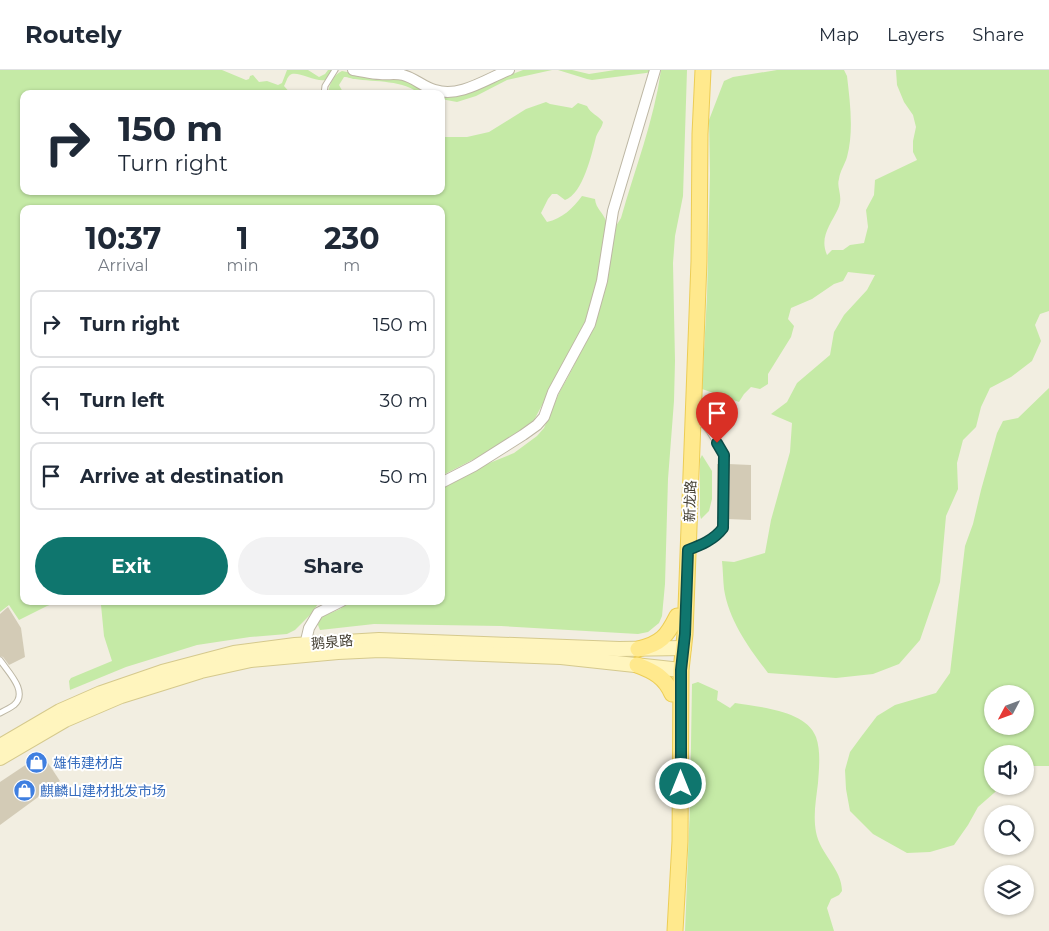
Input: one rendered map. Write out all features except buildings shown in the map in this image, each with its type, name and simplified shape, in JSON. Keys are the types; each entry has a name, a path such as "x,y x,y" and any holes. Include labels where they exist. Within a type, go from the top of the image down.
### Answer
{"main road":[{"name":"新龙路","path":"679,648 677,616 694,70"},
{"name":"新龙路","path":"668,931 672,694 679,648 688,550 699,261 700,134 703,70"},
{"path":"638,649 659,642 677,616"},
{"name":"鹅泉路","path":"0,746 74,705 131,682 219,656 306,644 379,640 638,649 679,648"},
{"name":"鹅泉路","path":"0,758 65,720 121,696 201,671 251,660 380,650 561,657 676,669"},
{"path":"637,665 657,674 669,687 672,694"},
{"name":"新龙路","path":"675,931 680,841 676,669"}],"street":[{"path":"353,70 369,74 394,73 405,75 435,90"},
{"path":"445,91 468,88 509,70"},
{"path":"445,481 474,466 516,439 537,425 544,417 553,392 590,324 602,281 613,211 655,70"},
{"path":"306,644 310,628 318,613 334,605"}],"lane":[{"path":"324,90 324,86 335,70"},
{"path":"688,550 718,535 723,528 724,455 704,425 693,421"},
{"path":"318,613 323,605"},
{"path":"0,660 18,686 19,695 15,704 0,713"}],"green space":[{"path":"0,70 222,70 246,80 253,75 259,82 267,81 278,85 282,83 287,70 308,70 319,77 328,70 332,70 325,80 297,74 290,75 284,86 288,90 20,90 20,195 445,195 445,137 467,137 489,132 526,109 546,102 572,108 578,103 587,106 603,122 596,137 586,172 577,190 565,200 557,194 552,194 541,213 547,222 558,218 575,205 582,196 595,199 606,221 598,282 588,318 532,424 488,452 445,474 445,205 20,205 20,605 50,605 19,620 9,605 0,612"},
{"path":"523,70 552,70 507,80 476,96 457,102 445,100 445,96 469,93"},
{"path":"558,70 572,70 589,74 615,70 652,70 646,73 592,80"},
{"path":"661,70 687,70 683,196 675,236 673,263 674,401 668,479 665,584 662,616 659,623 648,632 638,634 501,626 374,624 320,630 318,625 319,618 345,605 445,605 445,485 458,477 514,453 537,436 544,428 560,391 595,323 607,283 616,226 621,218 649,126"},
{"path":"777,70 844,70 847,76 851,116 849,147 838,182 840,204 825,236 824,242 827,255 832,250 843,250 850,245 864,243 868,227 866,210 874,195 875,180 917,160 913,152 916,127 913,115 904,102 897,85 896,70 1049,70 1049,311 1040,314 1035,325 1041,341 1032,361 1011,377 990,388 981,407 976,427 963,440 957,463 958,489 946,516 940,582 920,640 899,664 873,674 836,678 768,673 747,644 735,623 724,589 722,561 734,562 765,553 771,520 790,452 792,423 771,414 787,402 797,383 830,355 834,332 844,315 867,290 875,275 848,272 843,281 834,284 812,299 791,308 788,319 794,326 791,337 768,374 768,384 760,389 751,387 739,402 702,389 707,296 710,174 709,120 724,81 733,77"},
{"path":"342,71 362,75 401,78 423,90 414,90 389,82 344,77 339,85 342,90 329,90 336,75"},
{"path":"1049,388 1049,766 1034,766 1034,745 984,745 984,795 992,795 978,807 954,845 930,852 907,853 873,834 850,811 845,770 850,752 877,716 895,705 936,693 950,673 965,546 973,524 997,433 1003,421 1018,418"},
{"path":"702,455 712,471 712,499 709,511 701,519 700,459"},
{"path":"101,605 317,605 295,630 287,634 250,637 197,645 126,667 70,690 69,681 71,678 112,661 104,636"},
{"path":"698,682 718,691 717,700 730,708 735,703 781,711 802,721 811,728 816,737 819,748 819,760 815,814 816,832 818,840 835,868 842,891 831,899 827,908 834,931 685,931 692,684"}],"place":[{"name":"雄伟建材店","path":"37,763"},
{"name":"麒麟山建材批发市场","path":"24,791"}],"route":[{"path":"681,784 681,670 685,634 688,550 718,535 723,528 724,455 717,443"}]}
